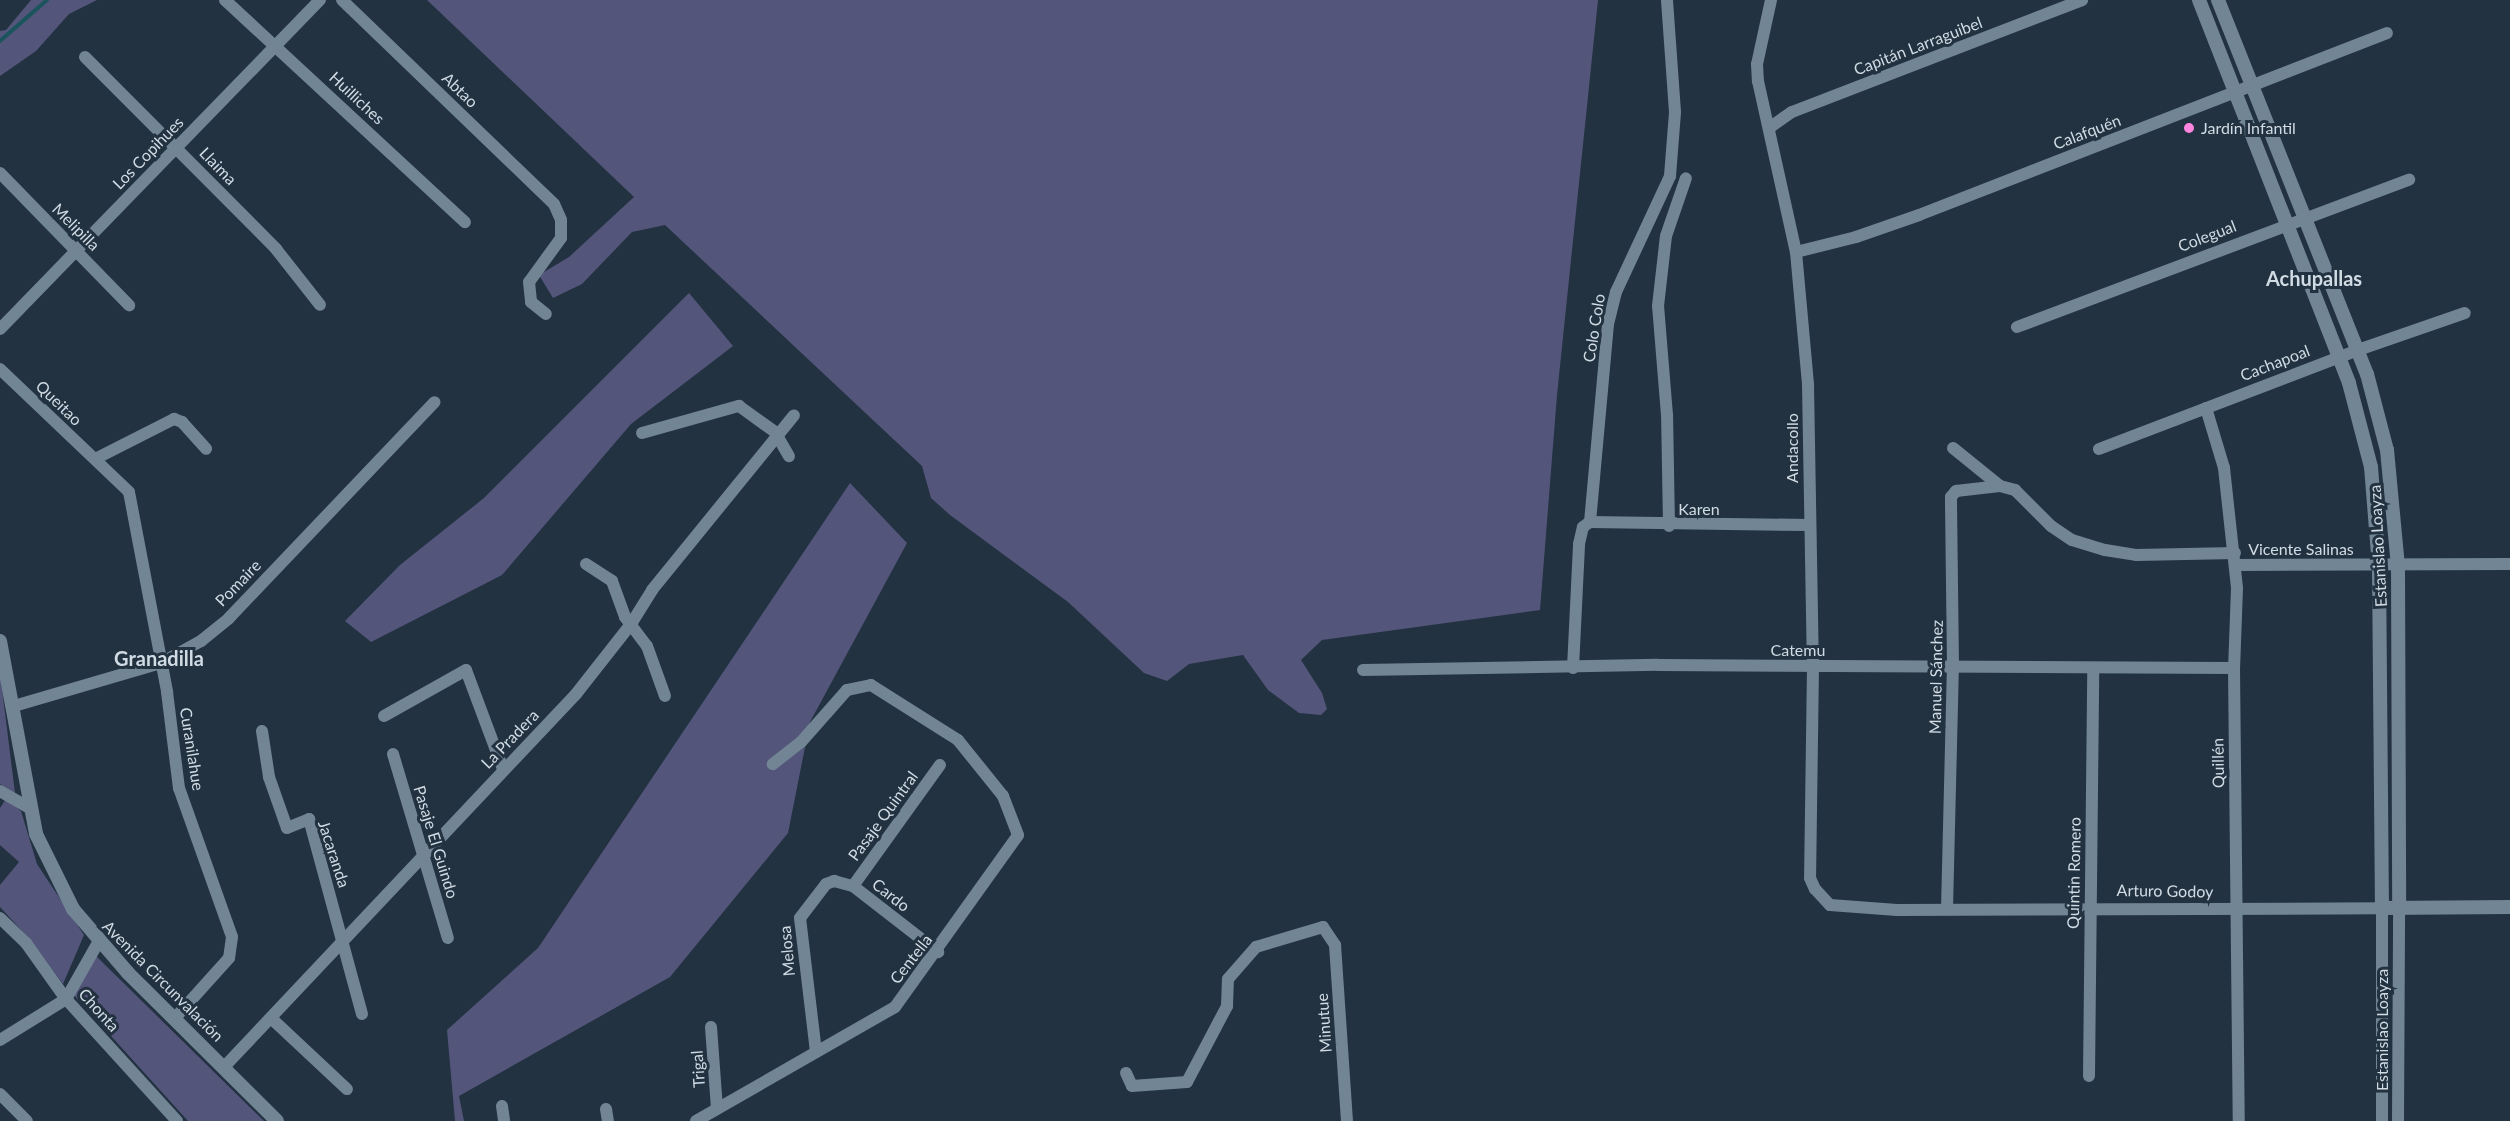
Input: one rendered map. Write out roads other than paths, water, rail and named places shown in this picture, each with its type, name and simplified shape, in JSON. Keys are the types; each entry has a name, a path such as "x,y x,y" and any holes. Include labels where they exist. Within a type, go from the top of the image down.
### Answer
{"street":[{"name":"Huilliches","path":"225,0 465,222"},
{"name":"Los Copihues","path":"0,329 320,0"},
{"name":"Abtao","path":"342,0 554,204 561,220 561,238 529,282 531,302 546,314"},
{"name":"Colo Colo","path":"1573,668 1579,544 1583,527 1590,522 1611,314 1616,292 1670,176 1675,112 1667,0"},
{"name":"Andacollo","path":"1771,0 1757,64 1796,252 1808,385 1813,667 1810,878 1822,899"},
{"name":"Capitán Larraguibel","path":"1769,128 1792,112 2082,0"},
{"name":"Estanislao Loayza","path":"2199,0 2339,357 2358,410 2371,467 2379,566 2382,1121"},
{"name":"Estanislao Loayza","path":"2218,0 2358,350 2387,450 2398,567 2398,1121"},
{"name":"Calafquén","path":"1796,252 1856,237 1920,215 2387,33"},
{"name":"Llaima","path":"85,57 276,249 320,305"},
{"name":"Melipilla","path":"0,173 129,305"},
{"path":"1669,526 1667,415 1658,306 1666,236 1686,178"},
{"name":"Colegual","path":"2017,327 2287,223 2409,180"},
{"name":"Cachapoal","path":"2099,449 2339,357 2466,313"},
{"name":"Queitao","path":"0,369 129,492"},
{"name":"Pomaire","path":"14,706 161,663 201,640 229,618 435,402"},
{"path":"642,434 739,406 776,435 789,456"},
{"name":"Quillén","path":"2206,408 2224,468 2235,559 2239,1121"},
{"name":"La Pradera","path":"225,1066 576,694 631,624 652,590 794,415"},
{"path":"95,459 174,419 182,422 206,449"},
{"path":"1953,448 2004,487"},
{"name":"Vicente Salinas","path":"2004,487 2072,540 2105,550 2136,555 2398,567 2510,564"},
{"name":"Manuel Sánchez","path":"1947,909 1953,666 1951,497 1963,489 2004,487"},
{"name":"Curanilahue","path":"129,492 161,663 179,789 211,868 233,948 230,958 174,1019"},
{"name":"Karen","path":"1590,522 1669,526 1809,525"},
{"path":"586,564 612,581 622,610 647,646 665,696"},
{"name":"Avenida Circunvalación","path":"0,641 4,671 14,706 36,834 58,884 99,941 277,1121"},
{"name":"Catemu","path":"1363,670 1953,666 2092,670 2234,668"},
{"path":"384,716 466,670 503,769"},
{"name":"Quintin Romero","path":"2089,1076 2092,670"},
{"name":"Centella","path":"696,1121 895,1007 938,952 1018,836 1003,796 958,740 871,685 847,690 801,742 773,764"},
{"name":"Jacaranda","path":"262,731 269,777 287,828 309,819 362,1014"},
{"name":"Pasaje El Guindo","path":"393,754 448,938"},
{"name":"Pasaje Quintral","path":"853,886 940,765"},
{"path":"0,790 30,808"},
{"name":"Melosa","path":"816,1052 800,918 826,884 834,881 853,886"},
{"name":"Cardo","path":"853,886 938,952"},
{"name":"Arturo Godoy","path":"1822,899 1830,905 1947,909 2510,907"},
{"name":"Chonta","path":"0,918 26,944 66,999 177,1121"},
{"name":"Minutue","path":"1126,1072 1132,1086 1187,1082 1227,1006 1228,979 1256,947 1323,927 1335,945 1347,1121"},
{"path":"0,1040 66,999 99,941"},
{"path":"271,1018 347,1089"},
{"name":"Trigal","path":"711,1028 717,1108"},
{"path":"0,1094 27,1121"},
{"path":"502,1106 504,1121"}],"waterway":[{"path":"0,41 47,0"}],"place":[{"name":"Jardín Infantil","path":"2189,128"}],"district":[{"name":"Achupallas","path":"2314,278"},
{"name":"Granadilla","path":"159,658"}]}
